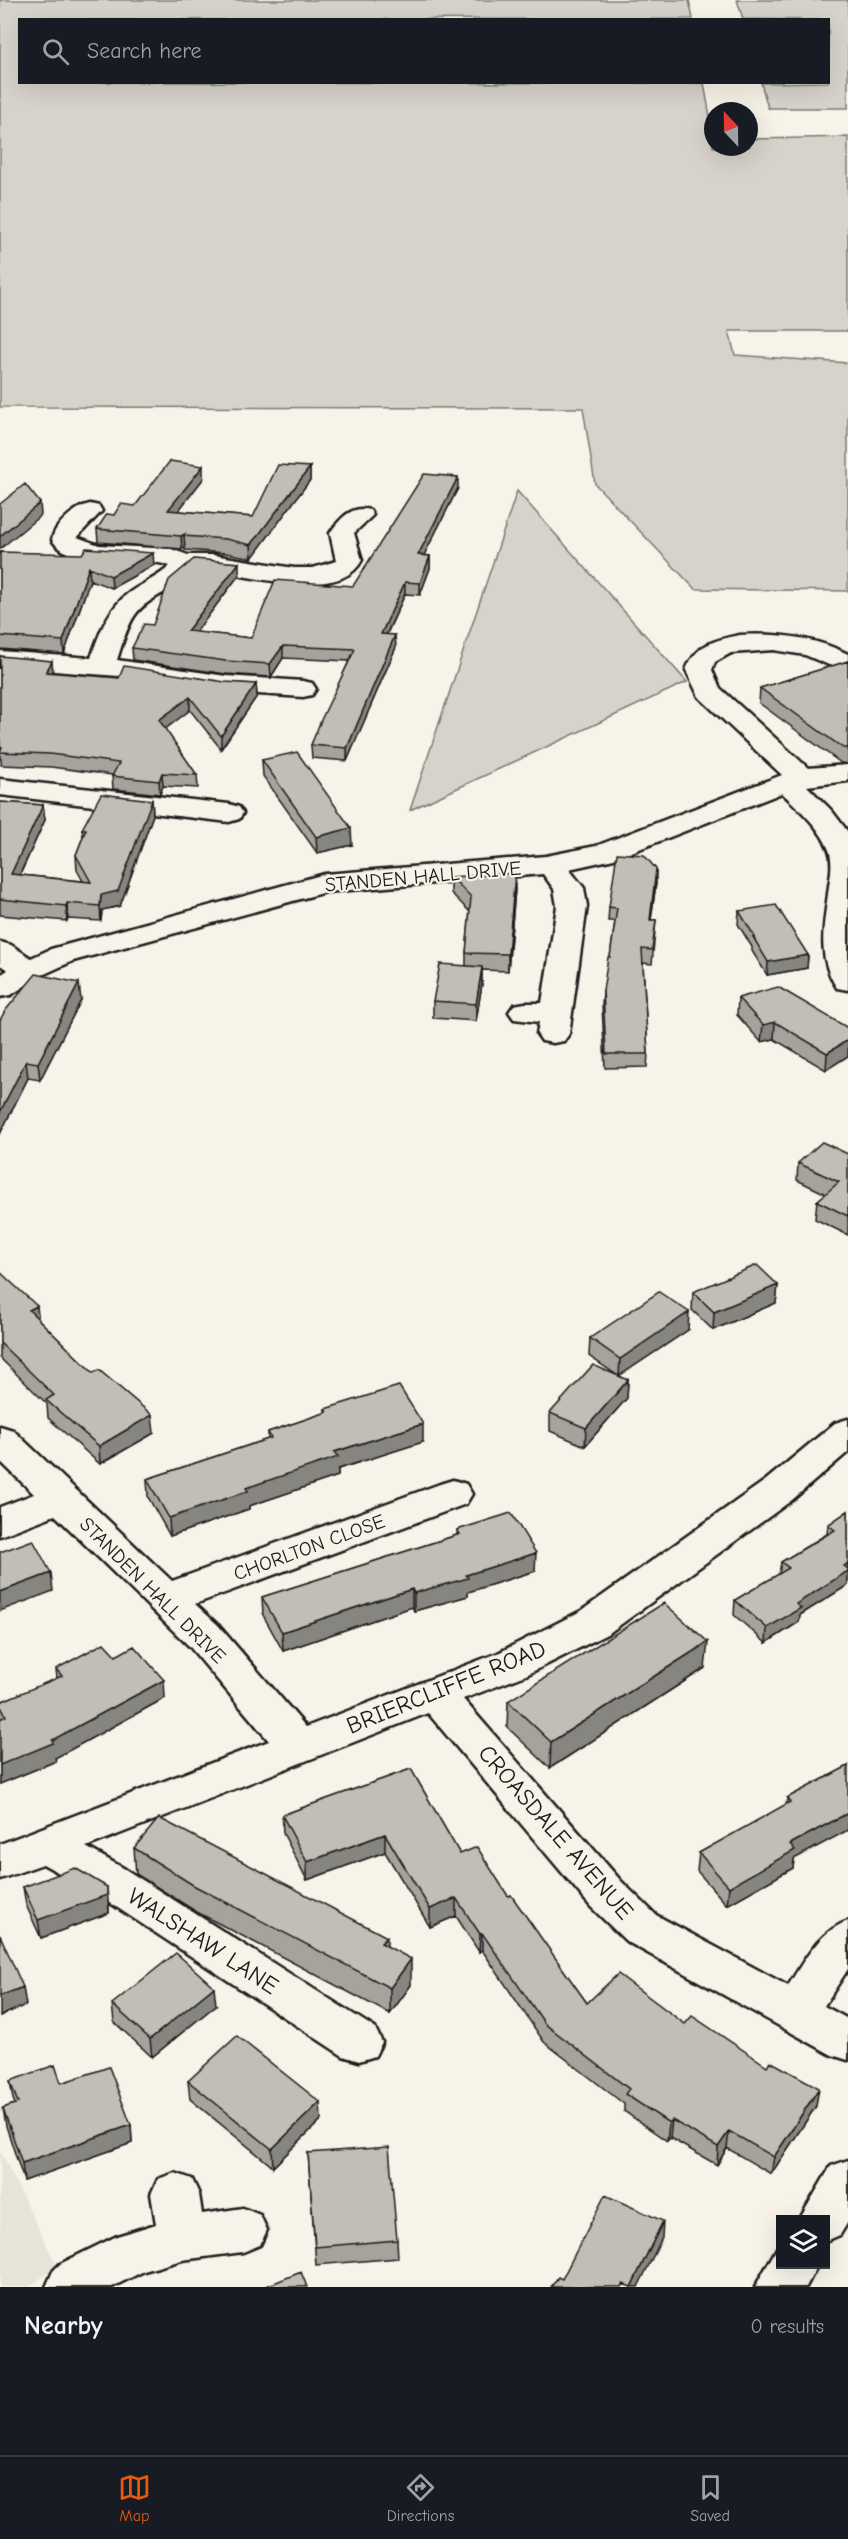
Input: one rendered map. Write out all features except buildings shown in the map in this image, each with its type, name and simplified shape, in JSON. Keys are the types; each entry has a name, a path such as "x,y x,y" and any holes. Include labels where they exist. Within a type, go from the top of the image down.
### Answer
{"street":[{"path":"90,512 65,533 64,540 69,544 81,549 171,557 181,561 231,564 293,577 310,578 328,575 346,566 349,560 342,533 361,515"},
{"path":"101,667 121,616 133,602 175,576 183,567 181,561"},
{"path":"848,665 813,648 787,643 752,642 720,648 706,656 699,670 708,691 794,780 832,831 846,857 848,885 845,921 838,948 844,975 848,981"},
{"path":"0,659 101,667 226,684 303,689"},
{"name":"STANDEN HALL DRIVE","path":"0,988 29,970 62,955 325,883 550,864 604,853 794,780 814,775 848,773"},
{"path":"0,787 189,817 229,813"},
{"path":"525,1012 555,1024 572,906 569,888 550,864"},
{"path":"0,951 29,970"},
{"name":"BRIERCLIFFE ROAD","path":"0,1862 512,1664 595,1622 779,1490 848,1432"},
{"name":"STANDEN HALL DRIVE","path":"0,1439 204,1636 299,1747"},
{"name":"CHORLTON CLOSE","path":"166,1599 453,1494"},
{"path":"0,1522 61,1498"},
{"name":"CROASDALE AVENUE","path":"434,1693 606,1894 641,1928 848,2041"},
{"name":"WALSHAW LANE","path":"45,1844 110,1881 359,2042"},
{"path":"795,2012 831,1958 848,1939"},
{"path":"826,2215 848,2181"},
{"path":"70,2287 77,2280 134,2252 179,2216 243,2230"},
{"path":"779,2287 791,2269"}],"shaded area":[{"path":"0,0 689,0 693,18 18,18 18,84 704,84 707,102 704,102 704,156 758,156 758,139 848,137 848,331 729,331 735,355 848,363 848,591 695,589 595,484 583,408 0,407"},
{"path":"737,0 848,0 848,108 768,108 761,84 830,84 830,18 743,18"},
{"path":"517,491 687,682 410,810"},
{"path":"0,2150 57,2266 29,2287 0,2287"}]}
